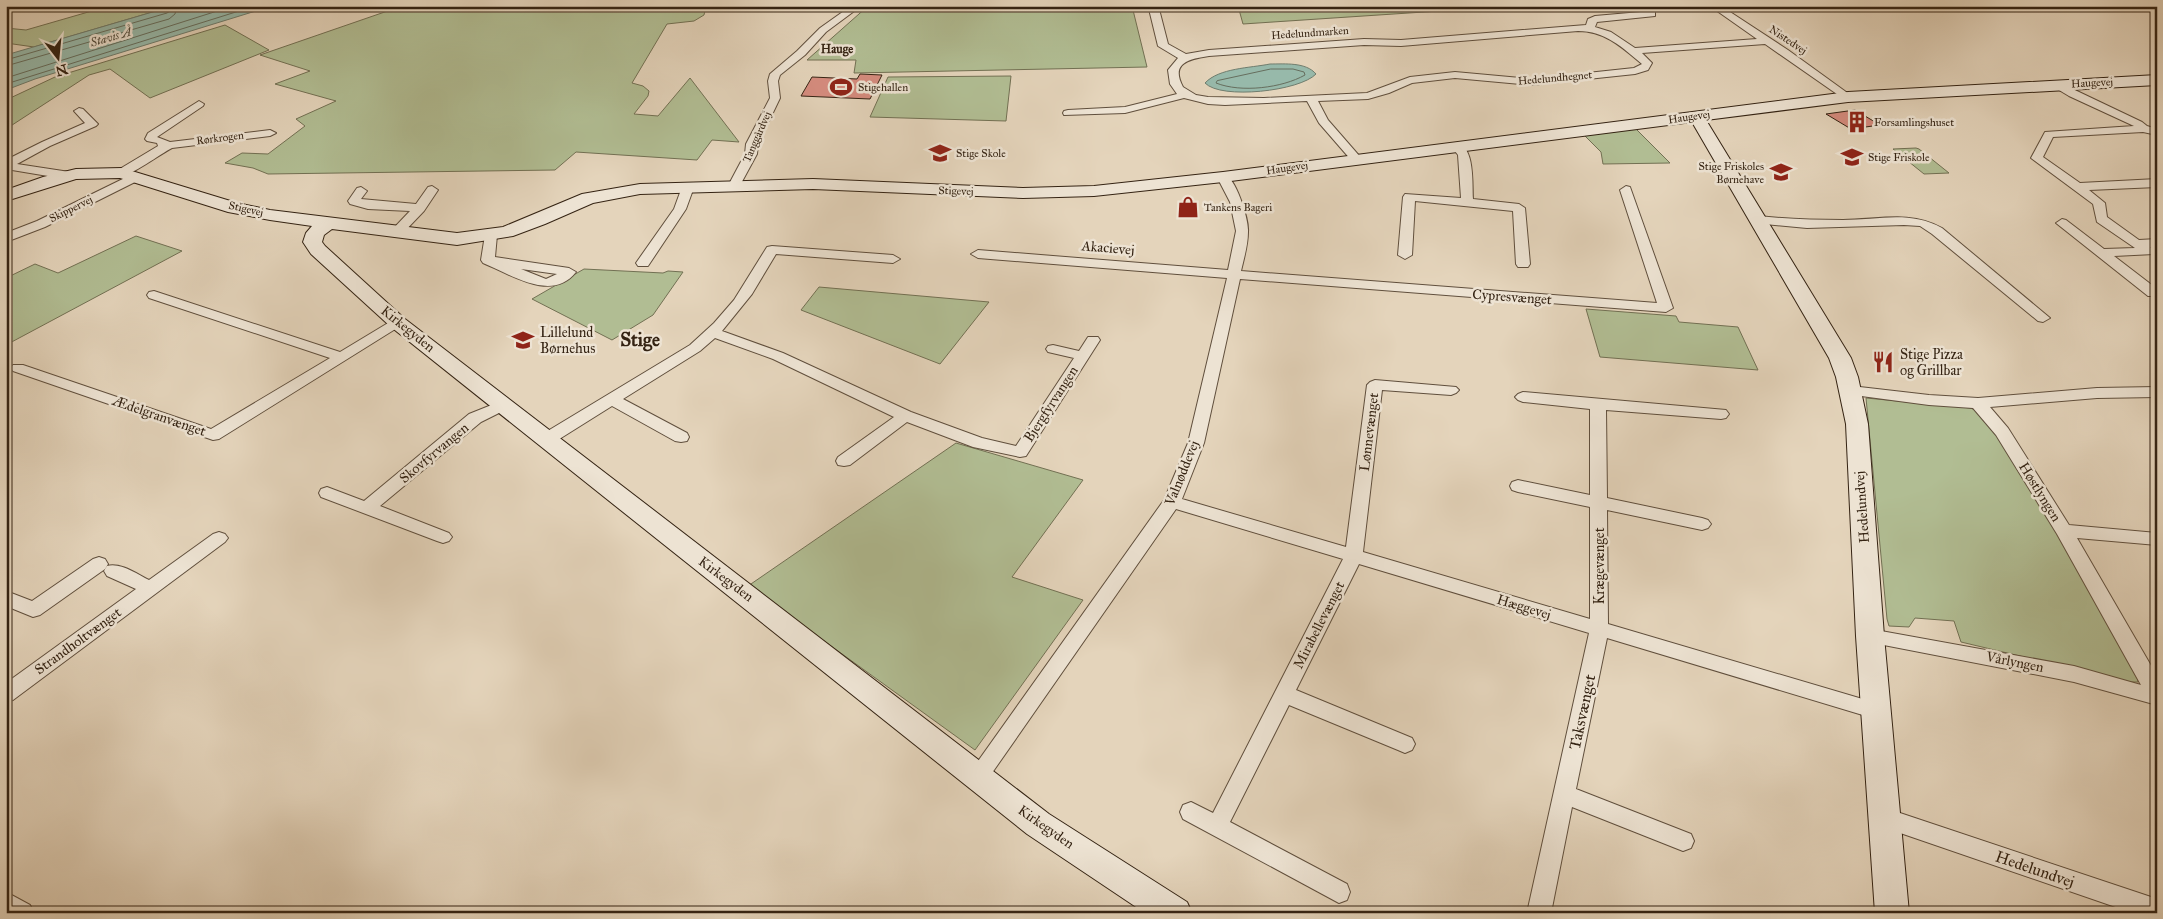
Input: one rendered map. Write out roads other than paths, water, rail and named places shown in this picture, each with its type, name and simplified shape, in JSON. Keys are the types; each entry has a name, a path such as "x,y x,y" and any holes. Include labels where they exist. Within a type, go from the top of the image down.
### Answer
{"street":[{"name":"Tanggårdvej","path":"734,186 751,154 752,144 775,98 773,80 776,74 801,54 823,30 857,6"},
{"name":"Nistedvej","path":"1714,6 1848,96"},
{"path":"1154,10 1163,46 1182,59 1173,70 1173,75 1177,87 1184,95"},
{"name":"Hedelundmarken","path":"1590,28 1591,21 1595,19 1652,14"},
{"name":"Hedelundmarken","path":"1182,59 1195,54 1220,52 1364,42 1390,43 1436,37 1590,28 1613,35 1633,51"},
{"path":"1633,51 1767,40"},
{"name":"Hedelundhegnet","path":"1068,113 1129,110 1184,95 1205,101 1368,96 1410,80 1438,77 1468,76 1531,82 1644,68 1647,63 1633,51"},
{"name":"Haugevej","path":"1223,177 1848,96 2157,80"},
{"path":"2058,85 2073,94 2138,124 2143,129"},
{"path":"1311,98 1322,121 1356,159"},
{"path":"170,145 163,145 162,141 151,139 152,135 199,104"},
{"name":"Stigevej","path":"6,165 46,144 92,124 79,111"},
{"name":"Hedelundvej","path":"1696,116 1840,358 1851,391 1857,424 1870,636 1892,913"},
{"path":"2154,250 2136,244 2101,219 2099,203 2037,158 2049,134 2143,129 2157,132"},
{"name":"Rørkrogen","path":"128,175 156,151 170,145 270,133"},
{"path":"1456,146 1464,154 1467,202"},
{"name":"Stigevej","path":"6,165 30,170 52,170 66,175 92,171 128,175 234,208 328,223 457,239 491,236 521,227 597,196 640,189 813,184 1042,193 1104,190 1223,177"},
{"path":"6,196 66,175"},
{"name":"Skippervej","path":"6,238 41,224 128,175"},
{"name":"Valnøddevej","path":"978,777 1172,502 1196,443 1234,275 1242,231 1236,202 1223,177"},
{"path":"2077,187 2157,183"},
{"path":"643,264 680,209 688,187"},
{"path":"396,232 420,208 432,190"},
{"name":"Cypresvænget","path":"1234,275 1666,308 1626,190"},
{"path":"361,191 354,201 368,204 420,208"},
{"path":"1405,255 1409,197 1519,208 1523,264"},
{"path":"1758,220 1807,224 1904,221 1923,224 1937,231 2043,318"},
{"name":"Kirkegyden","path":"328,223 315,233 312,242 318,250 398,322 1038,824 1175,913"},
{"path":"2062,223 2153,293"},
{"path":"488,260 491,236"},
{"path":"547,439 695,348 713,333 748,293 772,250 893,260"},
{"path":"2101,253 2154,250"},
{"name":"Akacievej","path":"978,254 1234,275"},
{"path":"488,260 569,272 554,282 544,283 488,260"},
{"path":"154,295 342,356"},
{"name":"Ædelgranvænget","path":"18,368 213,435 398,322"},
{"name":"Bjergfyrvangen","path":"713,333 778,356 904,416 979,443 1020,452 1093,340"},
{"name":"Bjergfyrvangen","path":"1053,349 1083,356"},
{"name":"Lønnevænget","path":"1354,556 1375,384 1451,390"},
{"path":"1851,391 1929,400 1978,403 2097,393 2157,392"},
{"path":"1523,397 1598,405 1721,414"},
{"path":"612,399 681,437"},
{"name":"Høstlyngen","path":"1978,403 2002,432 2064,531 2157,540"},
{"name":"Skovfyrvangen","path":"368,507 475,418 504,405"},
{"name":"Krægevænget","path":"1598,405 1599,629"},
{"path":"844,461 904,416"},
{"path":"1518,486 1702,524"},
{"path":"327,493 443,537"},
{"name":"Hæggevej","path":"1172,502 1876,711"},
{"name":"Vårlyngen","path":"2064,531 2157,696"},
{"name":"Strandholtvænget","path":"6,694 219,538"},
{"name":"Mirabellevænget","path":"1217,826 1354,556"},
{"path":"6,598 33,610 106,568 150,588"},
{"name":"Taksvænget","path":"1539,913 1599,629"},
{"name":"Vårlyngen","path":"1870,636 1967,652 2074,674 2157,696"},
{"path":"1284,694 1405,744"},
{"path":"1564,794 1683,841"},
{"path":"1191,812 1339,892"},
{"name":"Hedelundvej","path":"1884,818 2157,910"},
{"path":"6,903 22,913"}],"water":[{"name":"Stavis Å","path":"173,6 272,6 35,79 6,90 6,55"},
{"path":"1270,64 1289,64 1307,67 1316,74 1294,85 1260,91 1227,91 1214,88 1205,83 1226,71"}],"place":[{"name":"Stigehallen","path":"841,87"},
{"name":"Forsamlingshuset","path":"1857,122"},
{"name":"Stige Skole","path":"940,153"},
{"name":"Stige Friskole","path":"1852,157"},
{"name":"Stige Friskoles Børnehave","path":"1781,172"},
{"name":"Tankens Bageri","path":"1188,207"},
{"name":"Lillelund Børnehus","path":"523,340"},
{"name":"Stige Pizza og Grillbar","path":"1883,362"}],"district":[{"name":"Hauge","path":"837,49"},
{"name":"Stige","path":"640,339"}]}
